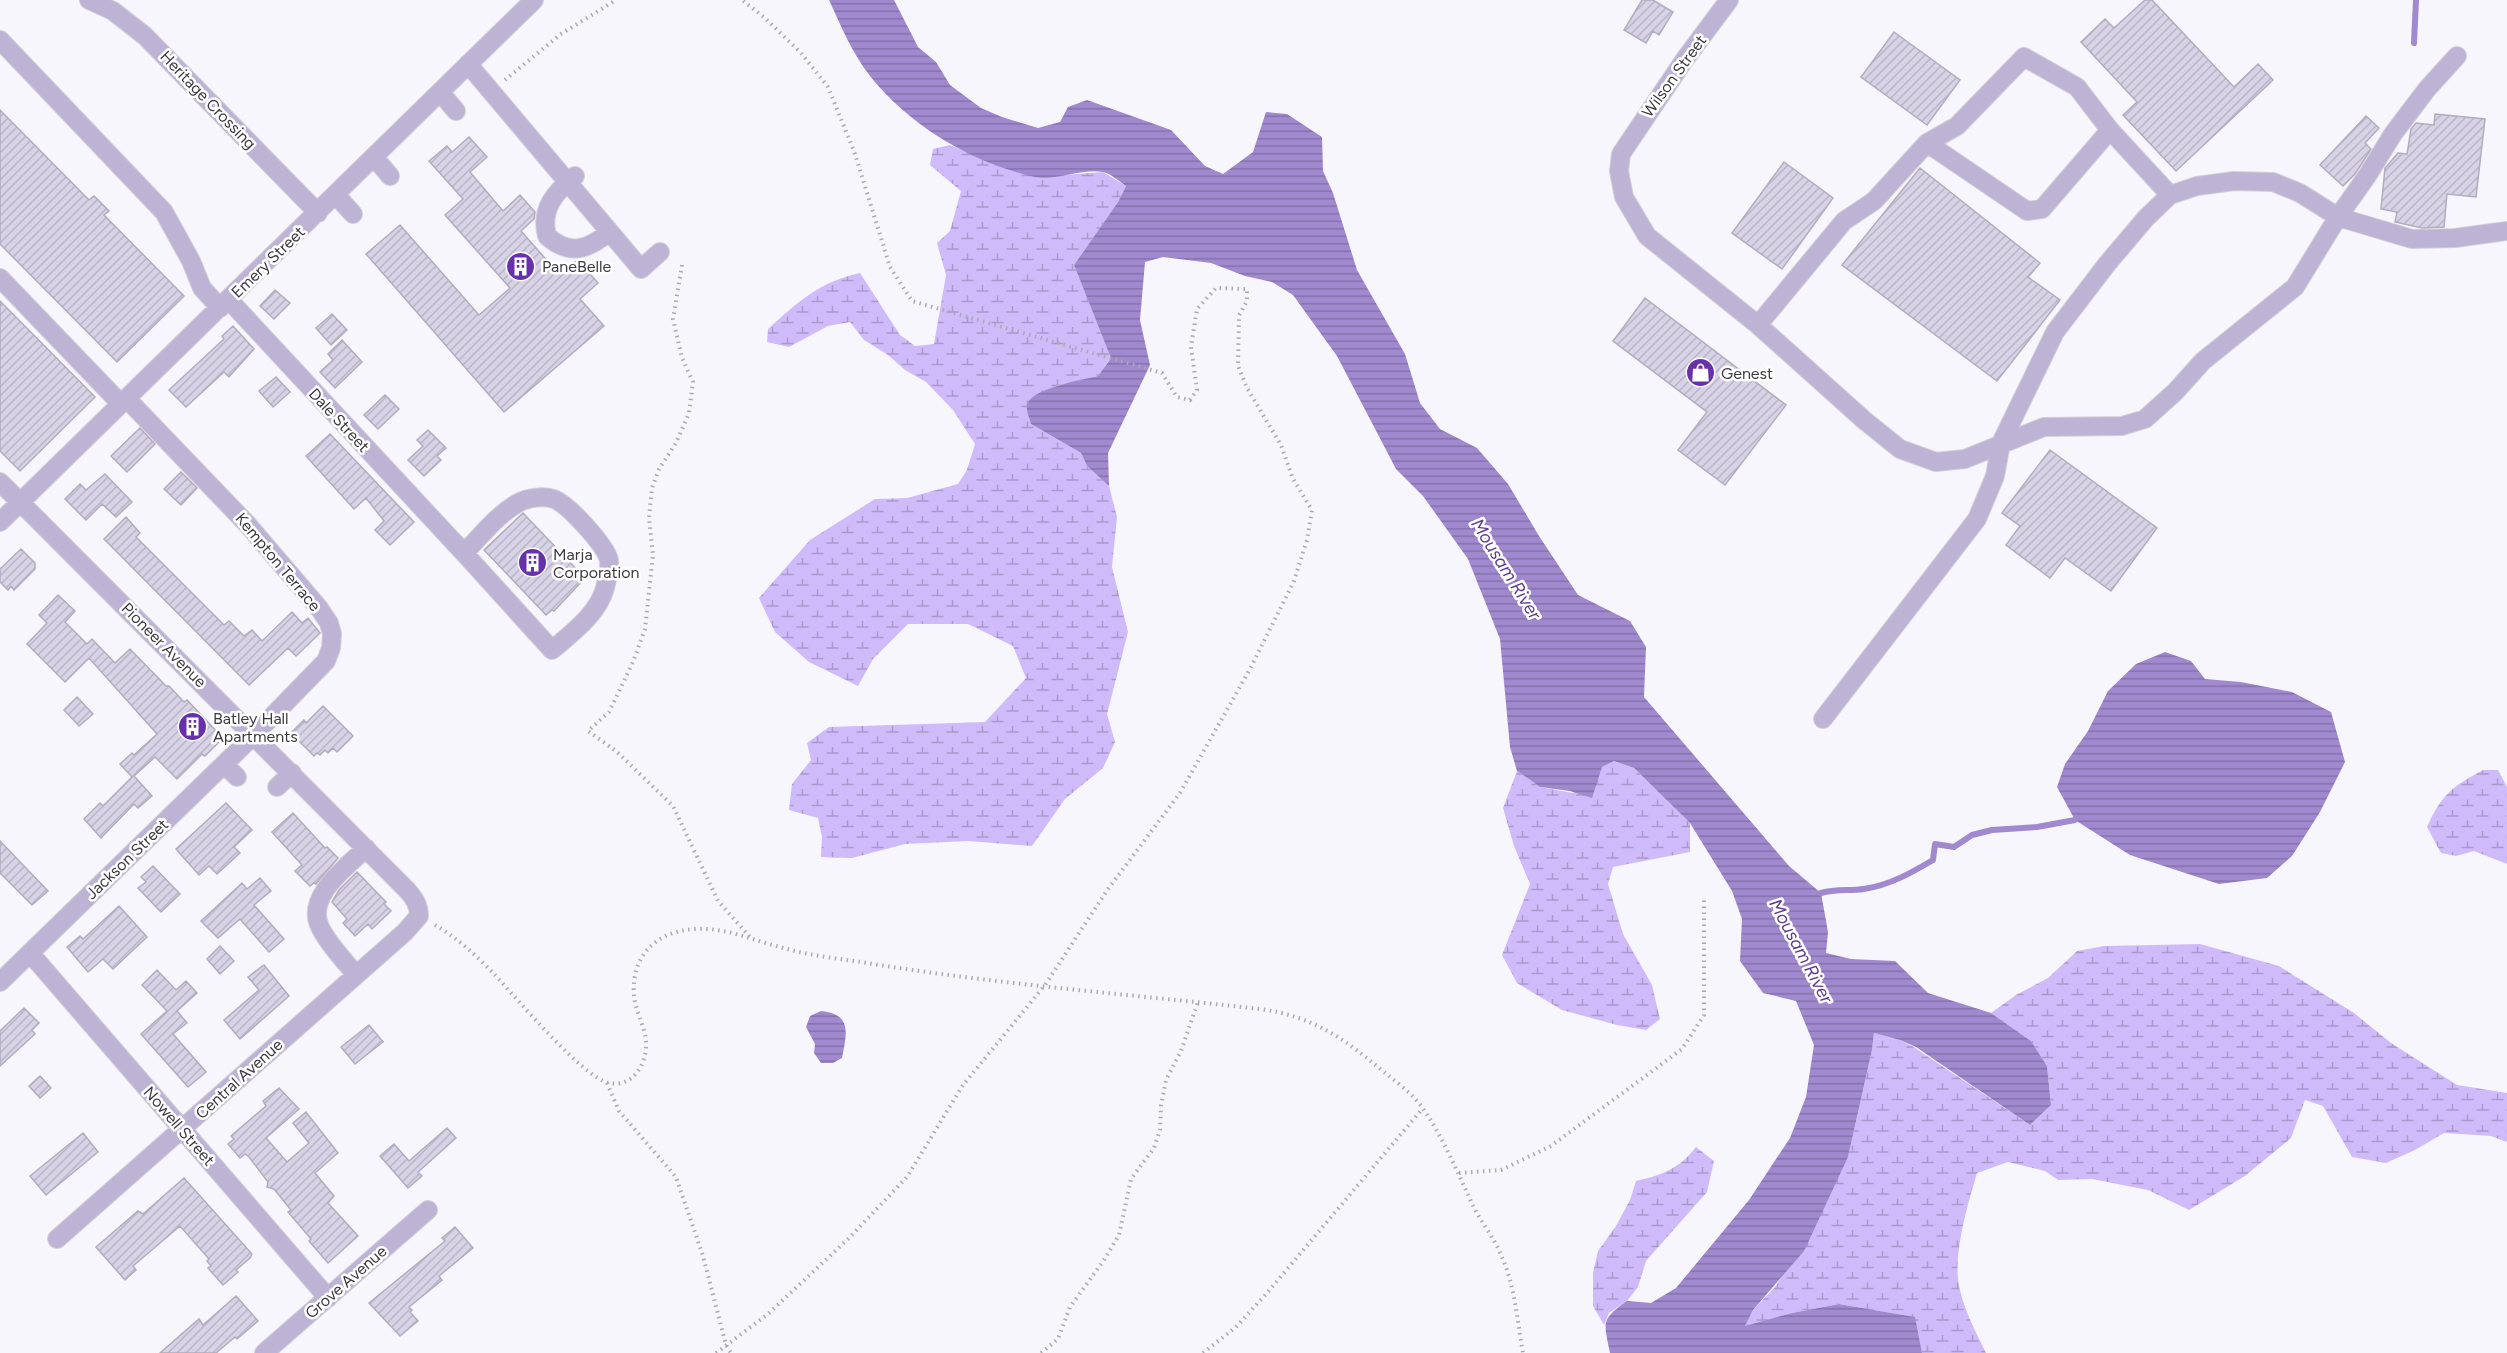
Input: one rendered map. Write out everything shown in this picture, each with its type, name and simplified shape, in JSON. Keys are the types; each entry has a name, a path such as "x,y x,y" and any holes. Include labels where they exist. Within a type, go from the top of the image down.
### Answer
{"street":[{"name":"Heritage Crossing","path":"89,0 113,11 145,36 318,213"},
{"name":"Wilson Street","path":"1729,0 1672,78 1621,154 1619,171 1624,197 1647,236 1758,325"},
{"name":"Emery Street","path":"0,522 375,157 468,64 524,3"},
{"name":"Dale Street","path":"0,40 164,212 191,261 202,288 224,304 464,552"},
{"path":"2170,195 2110,130 2077,87 2024,57 1957,126 1927,143 1874,201 1844,221 1758,325 1864,420 1900,449 1936,462 1965,459 2044,427 2122,426 2145,418 2175,392 2203,361 2295,287 2393,134 2457,56"},
{"path":"468,64 571,179 609,232 640,269 660,252"},
{"path":"440,92 456,111"},
{"path":"1927,143 2027,211 2042,209 2110,130"},
{"path":"375,157 390,176"},
{"path":"571,179 551,199 546,212 547,236 564,248 585,248 609,232"},
{"path":"1823,719 1977,519 1995,476 2001,443 2055,332 2107,264 2146,218 2170,195 2197,186 2234,182 2273,182 2300,193 2338,217 2412,239 2455,238 2507,231"},
{"path":"336,195 353,214"},
{"name":"Kempton Terrace","path":"0,278 248,525 329,623 333,638 326,661 254,735"},
{"name":"Pioneer Avenue","path":"0,482 407,890 415,901 419,916"},
{"path":"531,498 548,498 557,500 570,510 597,540 609,561 608,577 604,590 584,622 552,650 464,552 518,502 531,498"},
{"name":"Jackson Street","path":"0,982 254,735"},
{"path":"224,764 237,777"},
{"path":"277,787 292,773"},
{"path":"356,975 320,926 316,915 324,890 366,848"},
{"name":"Central Avenue","path":"57,1239 356,975 419,916"},
{"name":"Nowell Street","path":"30,953 328,1298"},
{"name":"Grove Avenue","path":"264,1353 428,1210"}],"path":[{"path":"491,92 561,33 616,0"},
{"path":"716,1353 768,1314 792,1292 848,1239 907,1177 963,1085 1045,985 1108,889 1180,793 1250,669 1294,581 1307,540 1312,510 1293,479 1281,445 1262,416 1238,366 1239,315 1247,301 1247,289 1215,288 1197,309 1191,347 1197,390 1190,400 1177,397 1162,373 912,301 890,267 854,151 828,87 801,53 765,18 742,0"},
{"path":"682,266 673,319 682,358 693,382 690,413 676,443 658,469 652,488 649,518 653,555 645,629 633,662 609,712 588,731 616,751 673,806 717,900 750,937"},
{"path":"1459,1173 1501,1170 1551,1146 1682,1049 1704,1015 1704,896"},
{"path":"419,916 463,946 492,972 564,1050 594,1075 608,1083 626,1083 633,1079 646,1050 646,1040 634,996 635,974 642,957 660,937 672,931 698,928 718,929 780,948 864,963 1281,1012 1316,1024 1334,1032 1364,1055 1423,1108 1501,1255 1509,1276 1522,1353"},
{"path":"1041,1353 1058,1339 1070,1307 1104,1260 1119,1234 1131,1179 1155,1148 1160,1130 1161,1106 1166,1080 1180,1051 1198,1002"},
{"path":"608,1083 619,1111 675,1177 703,1256 726,1345 731,1353"},
{"path":"1203,1353 1236,1327 1267,1293 1423,1108"}],"green space":[{"path":"950,145 1037,177 1103,172 1126,186 1118,202 1074,265 1111,357 1098,376 1056,386 1031,424 1081,453 1087,466 1109,486 1117,517 1112,567 1128,632 1107,714 1115,742 1103,768 1065,799 1032,846 968,841 905,844 852,858 821,857 822,837 818,818 789,810 792,784 811,760 807,743 829,727 985,722 1026,678 1013,646 968,624 908,624 873,659 858,686 809,662 775,632 759,598 810,540 875,499 907,498 958,484 967,470 975,444 953,410 926,382 905,370 888,355 864,340 850,322 828,326 789,347 767,342 768,329 799,302 833,282 860,273 900,335 915,346 934,344 946,275 937,243 950,231 961,191 930,165 933,149"},
{"path":"1614,761 1634,768 1690,823 1690,852 1613,867 1608,884 1623,934 1652,985 1660,1019 1646,1030 1617,1025 1562,1010 1517,983 1502,955 1530,884 1514,846 1503,808 1517,771 1540,787 1573,793 1602,767"},
{"path":"2483,770 2498,770 2507,787 2507,864 2474,851 2456,856 2441,853 2427,827 2449,792"},
{"path":"2200,944 2279,966 2354,1013 2391,1043 2457,1085 2507,1093 2507,1142 2491,1136 2444,1133 2386,1163 2352,1157 2323,1106 2305,1100 2291,1138 2245,1176 2189,1210 2148,1190 2092,1179 2058,1180 2045,1171 2008,1162 1977,1173 1966,1212 1958,1254 1958,1279 1962,1298 1986,1353 1922,1353 1914,1317 1839,1304 1792,1313 1744,1327 1753,1310 1776,1286 1848,1157 1874,1033 1912,1046 2030,1125 2051,1105 2047,1066 2031,1041 1991,1013 2016,995 2048,978 2077,951 2104,946"},
{"path":"1696,1147 1714,1161 1707,1192 1646,1261 1638,1287 1627,1301 1609,1313 1604,1325 1593,1306 1593,1273 1598,1251 1616,1226 1630,1200 1636,1181 1669,1170 1683,1161"}],"water":[{"name":"Mousam River","path":"829,0 894,0 918,47 936,62 950,85 981,108 1038,128 1060,122 1068,107 1087,100 1171,130 1205,166 1223,174 1253,152 1266,112 1287,114 1322,137 1323,171 1333,193 1357,270 1405,354 1420,403 1440,429 1477,448 1508,484 1578,595 1630,621 1646,647 1644,697 1789,866 1821,893 1828,932 1826,953 1851,959 1895,961 1928,993 1991,1013 2031,1041 2047,1066 2051,1105 2030,1125 1916,1047 1874,1033 1848,1157 1804,1251 1753,1310 1745,1326 1792,1313 1839,1304 1915,1317 1922,1353 1610,1353 1606,1322 1612,1313 1627,1301 1651,1303 1676,1288 1749,1200 1790,1138 1806,1097 1814,1045 1796,1001 1763,993 1740,961 1742,919 1732,891 1690,823 1634,768 1614,761 1602,767 1592,798 1570,791 1540,787 1517,771 1510,747 1500,639 1468,559 1423,496 1396,469 1337,356 1293,295 1272,282 1245,276 1211,263 1163,257 1145,262 1140,320 1150,365 1108,453 1109,486 1087,466 1081,453 1031,424 1027,408 1030,400 1046,390 1098,376 1111,358 1074,265 1118,202 1126,186 1103,172 1043,178 1011,171 944,140 904,111 870,76 852,49"},
{"path":"2165,652 2191,661 2205,679 2241,682 2292,692 2331,712 2345,762 2320,812 2292,856 2267,878 2219,884 2130,855 2075,820 2057,787 2065,764 2088,731 2108,691 2136,664"},
{"path":"821,1011 838,1016 845,1026 842,1058 833,1063 821,1063 814,1053 815,1044 806,1027 810,1016"}],"building":[{"path":"1642,0 1653,0 1673,12 1659,35 1653,31 1646,43 1624,30"},
{"path":"2145,0 2152,0 2234,87 2258,64 2273,80 2176,171 2123,115 2137,102 2081,42 2105,19 2114,28"},
{"path":"1894,32 1960,80 1927,125 1861,77"},
{"path":"0,110 89,200 94,196 109,211 104,215 184,296 117,362 0,244"},
{"path":"2435,114 2485,119 2476,197 2447,194 2444,227 2422,228 2395,222 2397,212 2381,209 2385,168 2398,153 2407,154 2411,129 2416,123 2434,125"},
{"path":"2366,116 2379,128 2365,143 2371,149 2355,174 2343,186 2320,165"},
{"path":"469,137 487,157 470,172 503,211 520,195 535,212 534,219 521,231 559,274 578,260 598,283 580,299 604,326 504,412 366,254 400,225 479,315 510,288 445,215 463,199 429,161 447,146 452,152"},
{"path":"1784,162 1833,198 1782,269 1732,233"},
{"path":"1920,168 2040,263 2028,277 2060,300 1997,381 1842,265"},
{"path":"275,290 290,303 274,319 260,306"},
{"name":"Genest","path":"1645,298 1786,405 1725,485 1678,450 1707,412 1613,341"},
{"path":"0,301 95,397 20,471 0,451"},
{"path":"332,314 347,330 331,345 316,328"},
{"path":"233,326 254,349 229,377 224,372 186,407 169,390 224,339 222,336"},
{"path":"342,340 362,362 335,388 320,372 333,360 328,354"},
{"path":"276,377 290,392 273,407 259,391"},
{"path":"385,395 399,409 378,429 364,415"},
{"path":"140,428 155,444 127,472 111,456"},
{"path":"428,430 446,448 437,456 441,460 424,476 408,460 423,446 417,440"},
{"path":"330,434 414,522 390,545 375,530 384,521 366,498 354,509 306,456"},
{"path":"2050,450 2157,528 2111,591 2065,558 2050,578 2006,545 2020,526 2002,513"},
{"path":"181,472 197,488 181,505 164,489"},
{"path":"105,474 132,502 116,517 102,504 86,520 65,499 80,484 86,490"},
{"name":"Marja Corporation","path":"523,513 585,578 554,611 546,615 484,550"},
{"path":"126,517 140,533 136,537 224,625 229,621 244,636 252,630 262,641 292,612 302,623 308,618 320,633 296,656 288,648 249,685 104,539"},
{"path":"21,549 35,563 35,569 14,590 11,586 8,590 0,582 0,569"},
{"path":"58,595 75,611 65,622 87,644 92,639 115,663 130,649 166,686 169,686 184,702 187,700 223,738 205,756 202,754 177,779 155,757 134,776 152,796 138,808 134,804 101,838 84,819 100,803 103,806 132,777 120,764 132,753 134,755 157,734 89,658 65,682 27,644 47,623 39,615"},
{"path":"77,697 93,714 79,726 64,710"},
{"path":"323,706 353,736 337,752 333,748 328,753 325,750 320,755 317,753 314,756 291,733 304,720 306,723"},
{"path":"226,803 252,830 234,847 240,853 217,874 209,866 199,875 176,849"},
{"path":"293,813 325,848 327,847 338,858 316,884 310,886 295,871 302,865 272,832"},
{"path":"0,841 48,891 32,905 0,873"},
{"path":"153,866 180,894 161,912 138,888 146,882 141,877"},
{"path":"357,872 386,902 384,904 391,911 372,929 368,924 355,936 343,923 347,919 332,902 339,890"},
{"path":"260,878 271,891 254,905 284,939 269,952 240,919 218,938 201,921 242,883 247,889"},
{"path":"119,906 147,937 113,969 103,959 88,972 67,947 80,936 83,939"},
{"path":"220,946 234,961 220,974 207,959"},
{"path":"264,965 289,996 240,1039 224,1020 259,990 248,977"},
{"path":"157,970 176,990 186,981 197,993 177,1011 187,1023 173,1034 206,1072 188,1087 141,1034 167,1011 142,985"},
{"path":"24,1008 39,1023 32,1030 35,1034 0,1066 0,1031"},
{"path":"369,1025 383,1042 355,1064 341,1047"},
{"path":"40,1076 51,1088 40,1098 29,1086"},
{"path":"279,1088 299,1109 266,1138 287,1162 309,1143 293,1123 306,1112 338,1153 315,1173 334,1196 328,1203 358,1236 328,1263 288,1212 291,1210 274,1189 267,1187 268,1182 249,1157 245,1154 240,1158 228,1144 234,1139 231,1136 266,1106 263,1101"},
{"path":"447,1128 456,1138 418,1172 422,1176 408,1188 380,1156 394,1144 409,1161"},
{"path":"83,1133 98,1152 46,1195 30,1176"},
{"path":"184,1178 252,1254 250,1258 223,1285 208,1268 211,1266 207,1261 209,1259 180,1226 133,1266 136,1270 125,1280 96,1247 138,1211 143,1214"},
{"path":"455,1227 473,1248 439,1276 442,1280 409,1307 412,1310 410,1312 418,1321 400,1336 369,1303 445,1241 442,1238"},
{"path":"236,1296 258,1321 237,1339 235,1337 216,1353 160,1353 199,1319 203,1325"}],"waterway":[{"path":"2414,43 2416,0"},
{"path":"1821,893 1864,889 1900,878 1933,860 1935,844 1954,847 1972,835 1992,830 2037,827 2075,820"}],"place":[{"name":"PaneBelle","path":"521,266"},
{"name":"Genest","path":"1700,373"},
{"name":"Marja Corporation","path":"532,563"},
{"name":"Batley Hall Apartments","path":"192,727"}]}
